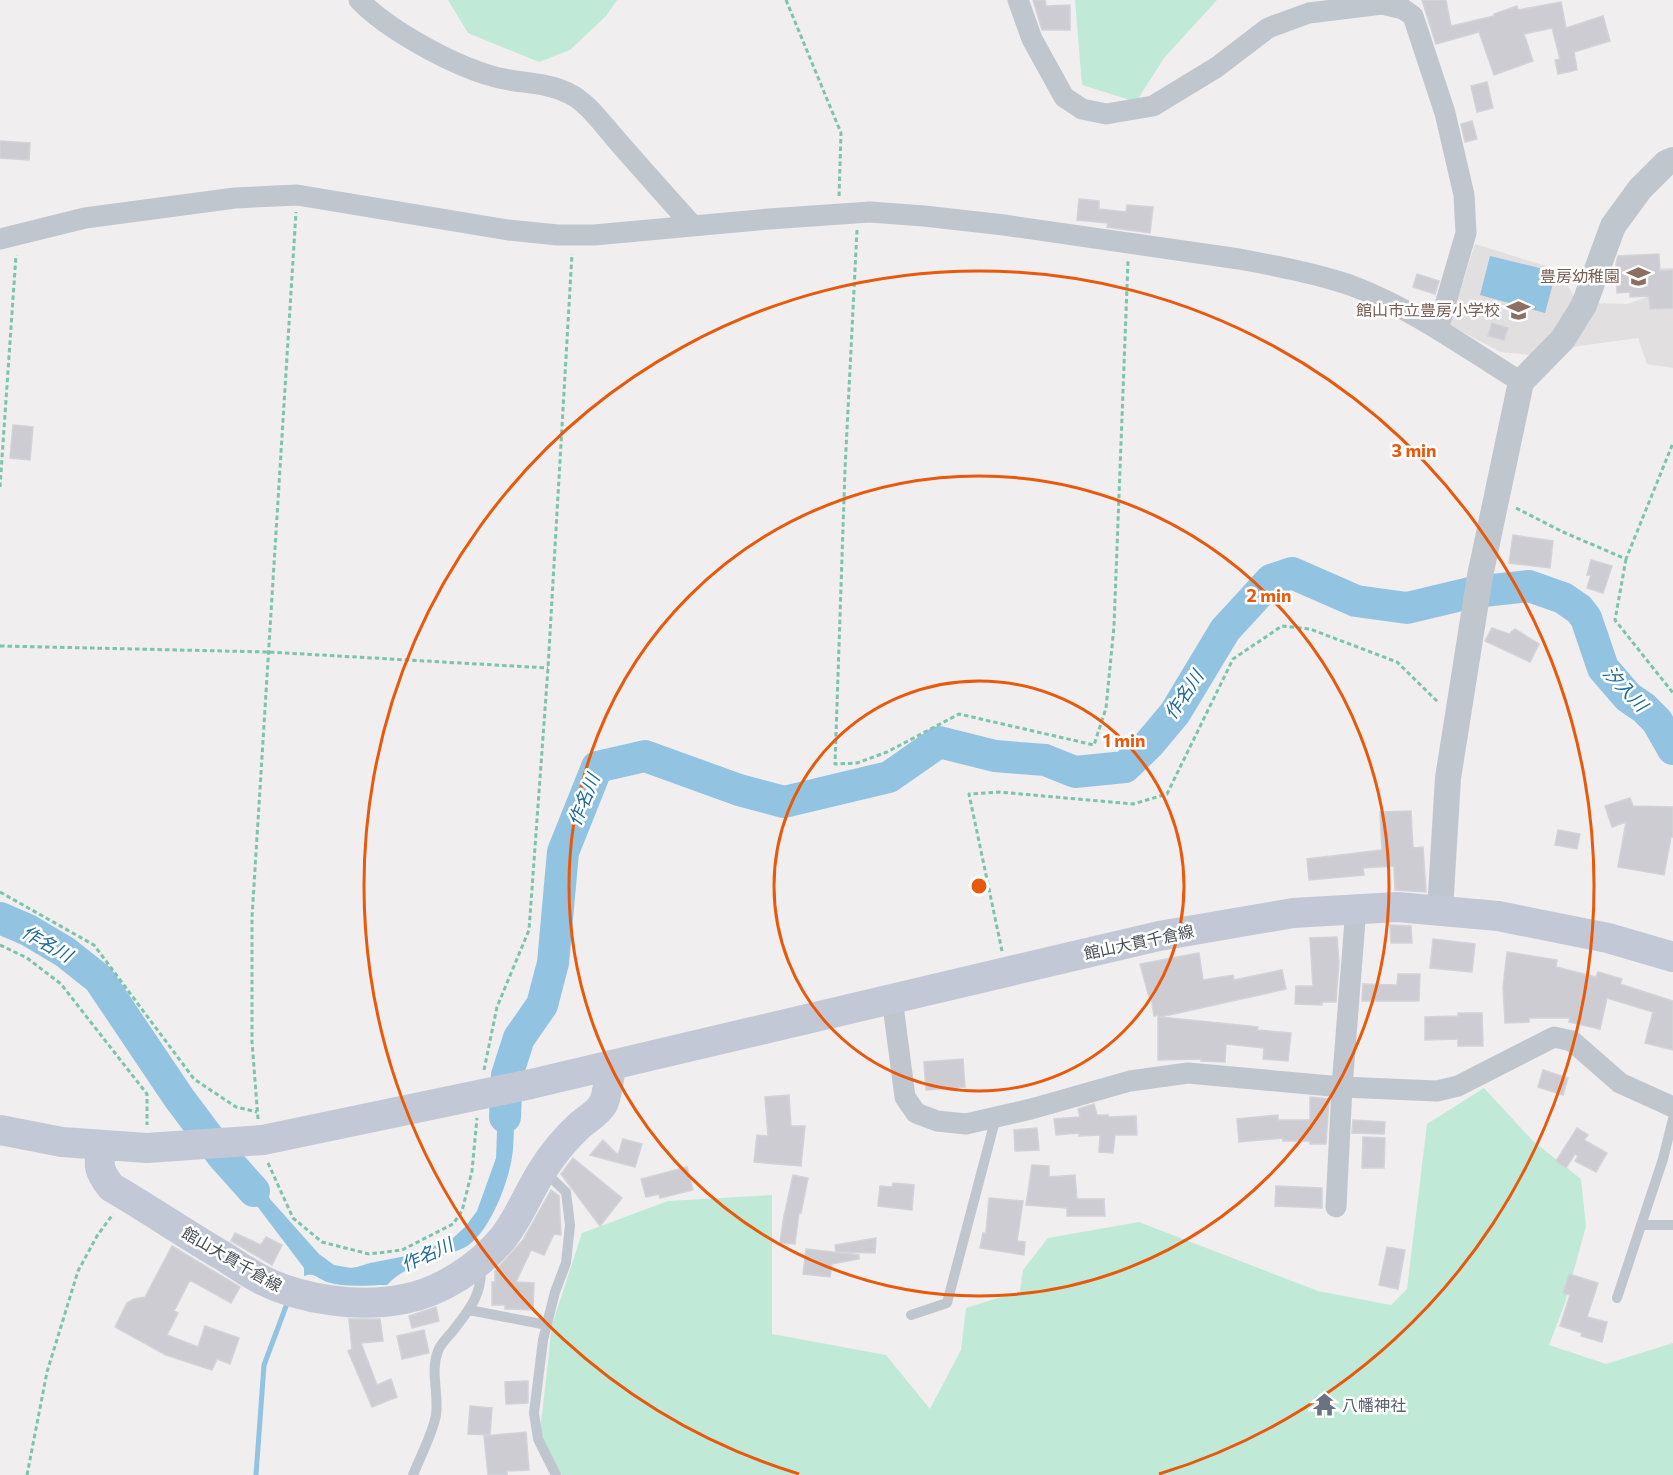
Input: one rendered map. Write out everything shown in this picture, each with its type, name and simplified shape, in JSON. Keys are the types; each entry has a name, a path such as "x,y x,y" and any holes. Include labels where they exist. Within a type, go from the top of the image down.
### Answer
{"main road":[{"name":"館山大貫千倉線","path":"0,1130 62,1142 102,1146 147,1148 193,1146 256,1131 531,1084 1159,936 1293,913 1397,907 1498,916 1608,938 1673,957"},
{"name":"館山大貫千倉線","path":"102,1146 99,1161 101,1173 111,1187 261,1280 292,1292 322,1299 383,1302 405,1299 442,1286 480,1261 503,1238 542,1170 563,1143 602,1106 607,1095 607,1080 612,1065"}],"street":[{"path":"359,0 374,15 429,49 479,72 494,77 538,83 570,94 591,112 693,226"},
{"path":"1018,0 1032,39 1064,97 1082,109 1107,114 1153,106 1218,67 1268,28 1307,7 1382,4 1403,9 1413,16 1445,113 1464,195 1466,233 1438,329"},
{"path":"1440,910 1448,778 1480,576 1521,382 1563,339 1584,305 1613,226 1640,189 1666,163 1673,160"},
{"path":"9,236 85,218 235,198 297,195 508,230 573,235 848,213 924,216 1249,261 1348,285 1391,303 1438,329 1521,382"},
{"path":"1336,1207 1342,1087 1356,908"},
{"path":"892,998 905,1097 916,1113 937,1121 966,1124 1130,1081 1188,1073 1342,1087 1437,1091 1458,1086 1554,1037 1572,1041 1620,1083 1673,1107"}],"lane":[{"path":"911,1315 947,1303 996,1117"},
{"path":"1617,1298 1663,1159 1673,1119"},
{"path":"542,1170 566,1192 570,1225 566,1263 555,1292 547,1324 538,1371 534,1413 538,1439 556,1475"},
{"path":"1641,1225 1673,1225"},
{"path":"413,1475 436,1416 437,1394 434,1368 438,1349 469,1310 477,1295 481,1283 480,1261"},
{"path":"469,1310 547,1324"}],"path":[{"path":"786,0 841,133 848,213 845,469 835,764 857,763 887,752 959,714 1094,745 1106,708 1114,626 1129,243"},
{"path":"297,195 252,917 252,1042 256,1131 268,1164 293,1218 322,1242 369,1254 402,1250 453,1224 462,1211 472,1171 497,1007 529,930 548,668 573,235"},
{"path":"0,487 9,236"},
{"path":"1673,443 1626,560 1615,620 1673,693"},
{"path":"1496,497 1563,532 1626,560"},
{"path":"1006,971 969,794 999,792 1133,804 1167,794 1233,659 1282,626 1310,629 1396,662 1458,721"},
{"path":"0,646 268,652 548,668"},
{"path":"0,892 94,945 194,1079 236,1107 256,1131"},
{"path":"0,945 27,958 62,984 147,1094 147,1148"},
{"path":"27,1475 47,1372 78,1272 97,1236 126,1196"}],"shaded area":[{"name":"館山市立豊房小学校","path":"1475,244 1559,270 1585,316 1593,303 1627,304 1647,297 1648,293 1661,292 1661,268 1673,268 1673,368 1647,364 1638,338 1531,355 1501,352 1449,325"}],"green space":[{"path":"448,0 617,0 606,16 570,50 539,62 468,33"},
{"path":"1075,0 1217,0 1164,58 1136,102 1082,85"},
{"path":"1484,1088 1533,1141 1581,1179 1586,1226 1565,1303 1549,1345 1606,1364 1673,1343 1673,1475 560,1475 540,1433 552,1325 582,1233 668,1201 772,1195 772,1334 886,1355 930,1409 961,1350 966,1308 1020,1291 1023,1270 1048,1238 1139,1222 1318,1291 1391,1305 1407,1289 1427,1124"}],"water":[{"path":"1490,256 1556,272 1545,313 1480,295"},
{"path":"515,1102 510,1168 501,1196 487,1224 469,1245 411,1268 387,1285 341,1285 327,1282 314,1275 304,1276 304,1268 245,1190 235,1186 217,1161 245,1158 261,1179 270,1199 319,1254 334,1265 357,1267 411,1255 453,1238 465,1227 477,1211 496,1158 498,1106"}],"building":[{"path":"1033,0 1045,0 1046,6 1070,5 1070,30 1042,30"},
{"path":"1422,0 1446,0 1451,26 1494,16 1494,14 1517,6 1518,10 1561,2 1566,28 1603,16 1610,41 1574,52 1577,70 1558,74 1555,60 1560,59 1552,28 1524,34 1533,61 1494,75 1479,32 1436,44"},
{"path":"1487,82 1493,108 1477,112 1471,86"},
{"path":"1472,121 1477,139 1465,142 1461,124"},
{"path":"0,141 30,143 29,160 0,158"},
{"path":"1079,199 1099,201 1099,209 1126,212 1127,205 1153,207 1150,233 1107,227 1108,223 1077,220"},
{"name":"豊房幼稚園","path":"1659,254 1660,271 1673,270 1673,308 1650,309 1649,296 1630,297 1630,292 1617,293 1616,263 1618,256"},
{"path":"1417,274 1439,281 1435,294 1413,287"},
{"path":"1492,323 1508,328 1504,340 1488,336"},
{"path":"13,425 33,427 30,460 10,458"},
{"path":"1513,535 1553,541 1550,568 1509,563"},
{"path":"1591,560 1612,566 1603,593 1587,588 1591,575 1587,575"},
{"path":"1492,628 1509,634 1515,629 1539,644 1530,662 1485,641"},
{"path":"1630,798 1633,806 1673,807 1673,837 1671,837 1664,875 1618,867 1626,822 1612,827 1605,806"},
{"path":"1411,811 1413,848 1423,847 1426,892 1395,890 1394,866 1363,868 1364,875 1309,880 1307,859 1382,850 1380,812"},
{"path":"1558,830 1580,834 1577,849 1555,845"},
{"path":"1390,925 1411,926 1412,943 1391,943"},
{"path":"1337,937 1339,962 1336,1002 1322,1002 1322,1005 1295,1004 1296,986 1313,986 1310,938"},
{"path":"1433,939 1475,944 1472,972 1430,968"},
{"path":"1507,952 1557,960 1556,967 1596,977 1598,972 1622,979 1620,984 1673,1001 1673,1050 1645,1043 1653,1012 1607,998 1600,1029 1569,1022 1570,1018 1529,1018 1529,1022 1505,1023 1503,987"},
{"path":"1199,953 1203,980 1233,975 1234,980 1282,970 1286,989 1160,1017 1258,1027 1257,1030 1291,1033 1288,1061 1263,1059 1264,1048 1226,1044 1225,1062 1201,1061 1201,1059 1158,1060 1158,1015 1154,1016 1151,997 1149,997 1140,964"},
{"path":"1398,974 1420,974 1419,1001 1362,1001 1363,984 1397,985"},
{"path":"1458,1013 1482,1013 1483,1046 1458,1046 1458,1039 1425,1040 1425,1017 1458,1016"},
{"path":"963,1059 965,1087 926,1090 924,1062"},
{"path":"1543,1070 1568,1078 1563,1095 1538,1087"},
{"path":"789,1095 791,1126 805,1126 801,1166 754,1162 757,1135 768,1136 765,1097"},
{"path":"1310,1097 1329,1099 1326,1144 1310,1144 1310,1141 1283,1141 1283,1138 1239,1142 1237,1119 1278,1115 1278,1120 1310,1120"},
{"path":"1094,1104 1097,1115 1136,1116 1137,1135 1115,1135 1113,1153 1099,1152 1100,1135 1079,1136 1079,1133 1056,1135 1054,1119 1080,1117 1078,1109"},
{"path":"1353,1120 1385,1122 1384,1134 1352,1133"},
{"path":"1037,1128 1039,1150 1015,1151 1014,1130"},
{"path":"1577,1128 1588,1135 1584,1140 1607,1153 1596,1172 1575,1161 1578,1156 1575,1154 1566,1168 1556,1161"},
{"path":"1363,1137 1385,1138 1384,1168 1362,1168"},
{"path":"623,1139 642,1144 635,1167 590,1155 603,1140 618,1155"},
{"path":"573,1158 622,1198 600,1226 561,1174"},
{"path":"1032,1165 1049,1166 1049,1177 1075,1175 1077,1199 1104,1199 1105,1216 1067,1216 1067,1208 1026,1205"},
{"path":"687,1167 693,1190 660,1198 659,1194 646,1197 641,1179"},
{"path":"793,1175 808,1178 801,1213 799,1213 795,1244 780,1243 783,1221"},
{"path":"893,1183 914,1185 912,1210 878,1206 880,1186 892,1187"},
{"path":"1276,1186 1322,1188 1322,1208 1275,1206"},
{"path":"551,1190 559,1196 561,1235 554,1234 544,1255 531,1250 516,1282 534,1283 533,1310 505,1309 505,1305 492,1305 492,1282 495,1282 495,1271 523,1240"},
{"path":"989,1198 1023,1201 1017,1241 1025,1242 1024,1255 980,1248 983,1233 986,1233"},
{"path":"235,1233 261,1245 266,1237 282,1245 272,1265 231,1241"},
{"path":"876,1238 875,1253 836,1252 835,1245"},
{"path":"172,1246 240,1287 231,1303 190,1280 174,1311 178,1313 167,1335 198,1347 205,1326 239,1338 230,1364 217,1359 212,1370 166,1355 115,1327 127,1303 145,1297"},
{"path":"1387,1247 1405,1250 1398,1289 1379,1285"},
{"path":"806,1249 859,1255 859,1259 832,1264 830,1277 803,1274"},
{"path":"1569,1274 1598,1283 1587,1317 1607,1322 1602,1342 1581,1336 1582,1333 1560,1326 1570,1295 1563,1293"},
{"path":"436,1307 439,1321 412,1328 409,1316"},
{"path":"349,1319 380,1319 383,1341 361,1343 377,1385 391,1379 397,1397 372,1407 348,1351 352,1349"},
{"path":"424,1330 429,1353 402,1359 397,1336"},
{"path":"528,1381 528,1403 506,1404 505,1382"},
{"name":"八幡神社","path":"1316,1397 1333,1399 1332,1413 1315,1411"},
{"path":"470,1406 492,1408 490,1435 468,1434"},
{"path":"526,1432 529,1470 507,1471 507,1475 488,1475 484,1436"}],"waterway":[{"name":"作名川","path":"505,1117 507,1075 519,1038 542,1005 553,963 563,852 597,767 645,756 739,790 784,802 889,777 939,742 995,756 1045,760 1075,772 1125,767 1149,744 1175,713 1225,630 1271,580 1292,573 1356,601 1407,608 1474,592 1529,586 1563,598 1579,609 1586,618 1603,668 1628,697 1657,721 1673,749"},
{"name":"作名川","path":"0,918 28,930 65,952 99,979 179,1098 221,1154 254,1191"},
{"path":"256,1475 264,1365 288,1301"}],"place":[{"name":"豊房幼稚園","path":"1638,276"},
{"name":"館山市立豊房小学校","path":"1518,310"},
{"name":"八幡神社","path":"1324,1405"}],"water label":[{"name":"汐入川","path":"1625,689"}]}
